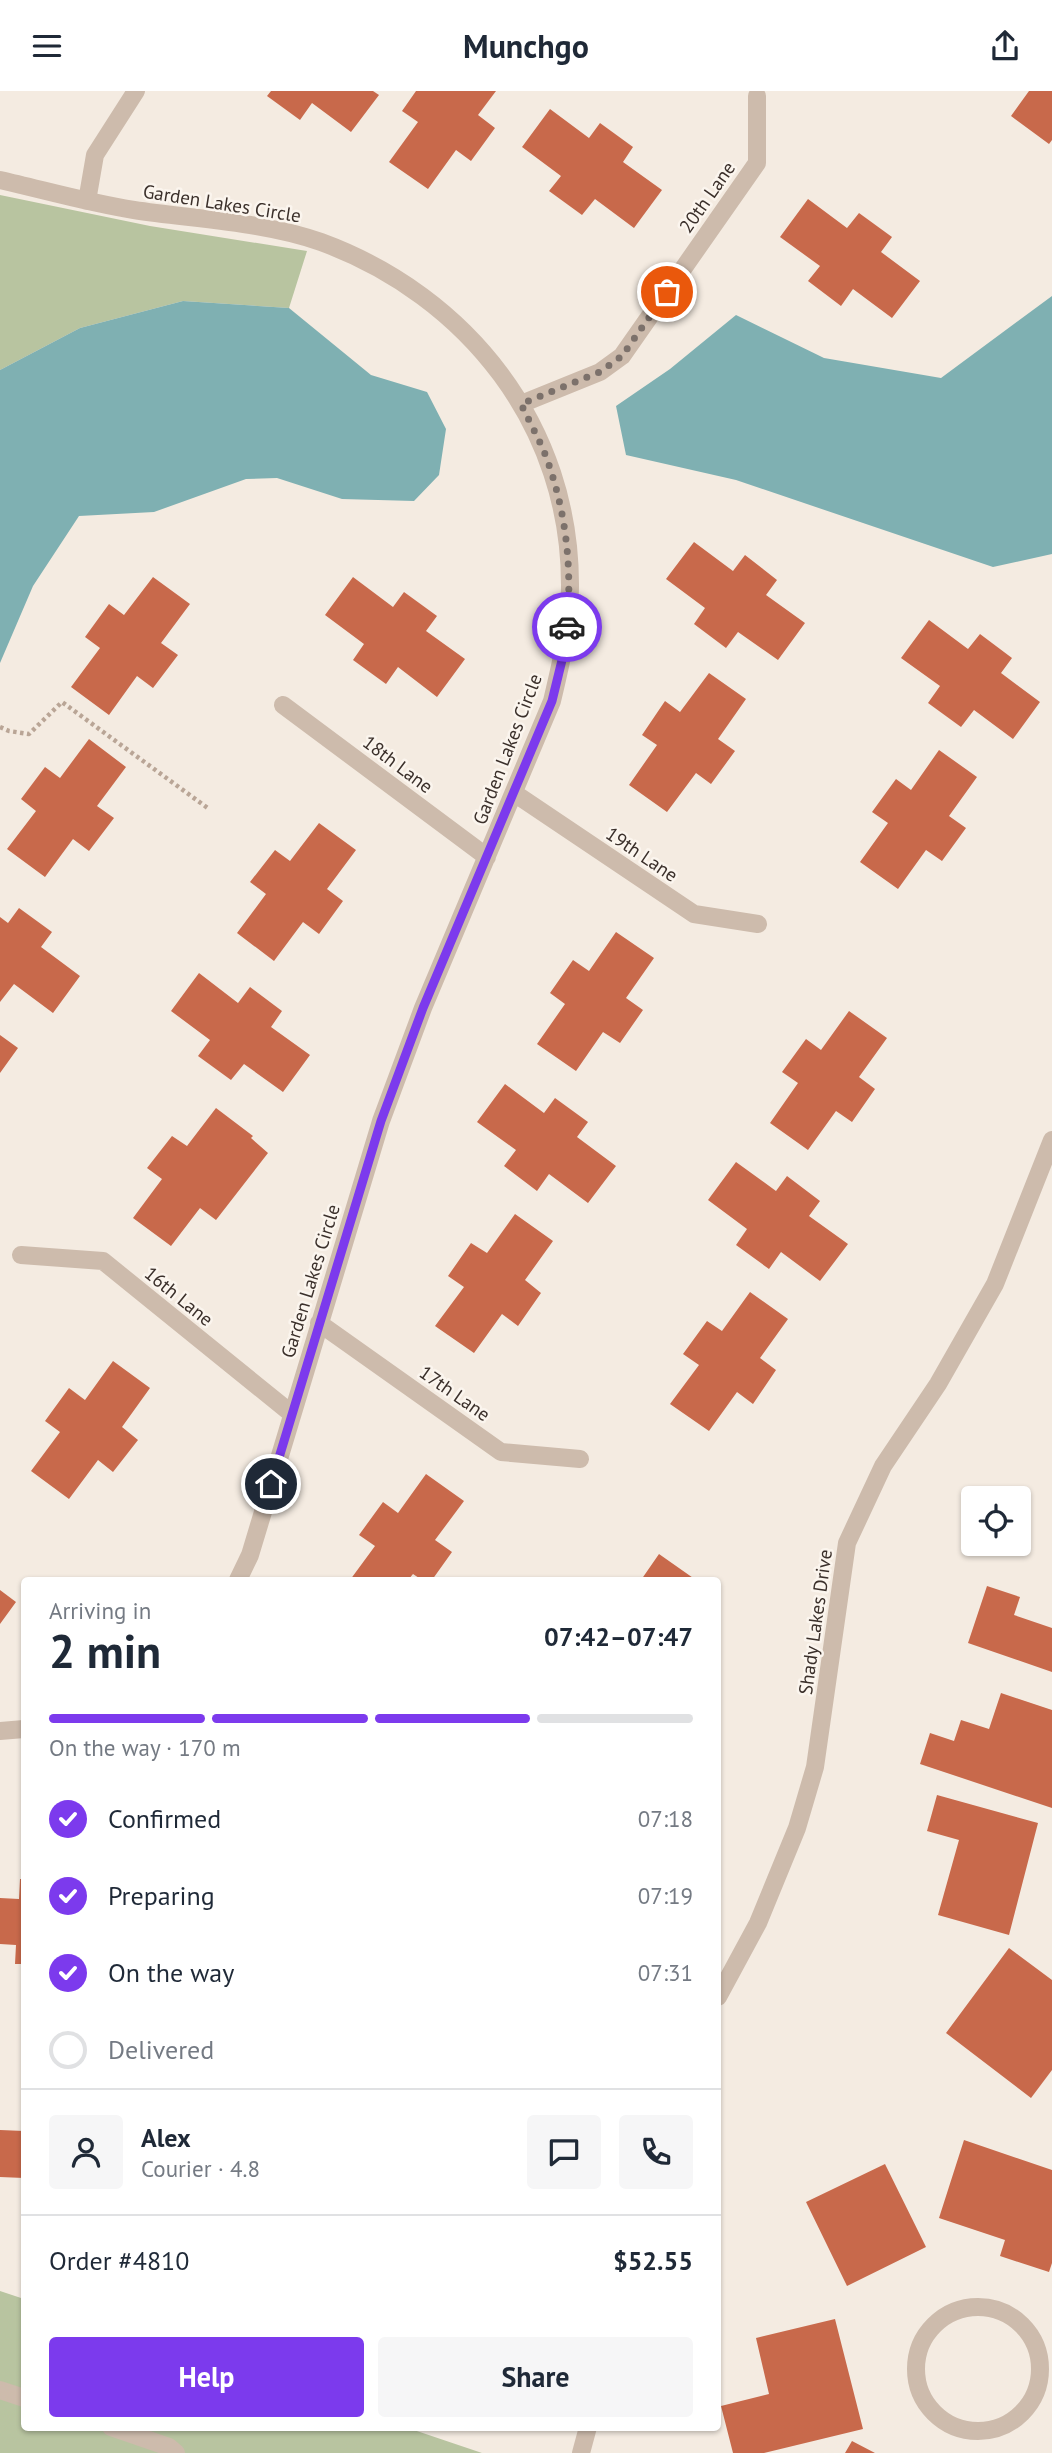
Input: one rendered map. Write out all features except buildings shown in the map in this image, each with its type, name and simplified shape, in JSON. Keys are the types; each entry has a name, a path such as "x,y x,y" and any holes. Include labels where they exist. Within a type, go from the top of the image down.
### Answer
{"street":[{"path":"88,201 95,155 136,91"},
{"name":"20th Lane","path":"521,404 600,372 622,356 757,163 757,96"},
{"name":"Garden Lakes Circle","path":"0,180 88,201 266,229 319,241 369,262 416,290 458,324 495,365 521,404 547,460 566,533 570,587 565,648 552,701 423,1008 381,1121 250,1555 239,1577"},
{"name":"18th Lane","path":"283,705 487,857"},
{"name":"19th Lane","path":"514,793 694,914 758,924"},
{"name":"Shady Lakes Drive","path":"721,1991 758,1923 797,1828 815,1767 847,1543 883,1466 938,1384 995,1284 1050,1151"},
{"name":"16th Lane","path":"21,1255 103,1261 292,1414"},
{"name":"17th Lane","path":"319,1323 501,1452 580,1459"},
{"path":"0,1731 21,1728"},
{"path":"987,2307 1008,2314 1024,2327 1036,2345 1044,2391 1034,2396 1022,2414 997,2428 975,2431 954,2426 936,2414 923,2397 917,2380 916,2358 924,2338 944,2316 965,2308 987,2307"},
{"path":"0,2390 21,2397"},
{"path":"123,2431 169,2447 176,2453"},
{"path":"580,2453 587,2431"}],"path":[{"path":"0,727 29,734 62,702 209,809"}],"green space":[{"path":"0,195 150,226 307,251 289,308 183,301 80,328 0,370"},
{"path":"0,2291 21,2298 21,2431 417,2431 482,2453 0,2453"}],"water":[{"path":"1052,296 1052,554 993,567 736,480 626,455 616,406 670,369 736,315 824,358 941,378"},
{"path":"183,301 289,308 371,375 427,392 446,429 439,475 414,501 342,499 277,478 246,479 154,512 79,516 33,586 0,663 0,370 80,328"}],"way so far":[{"path":"567,627 570,587 561,506 547,460 521,404 600,372 622,356 667,292"}],"route":[{"path":"271,1484 381,1121 423,1008 552,701 565,648 567,627"}]}
